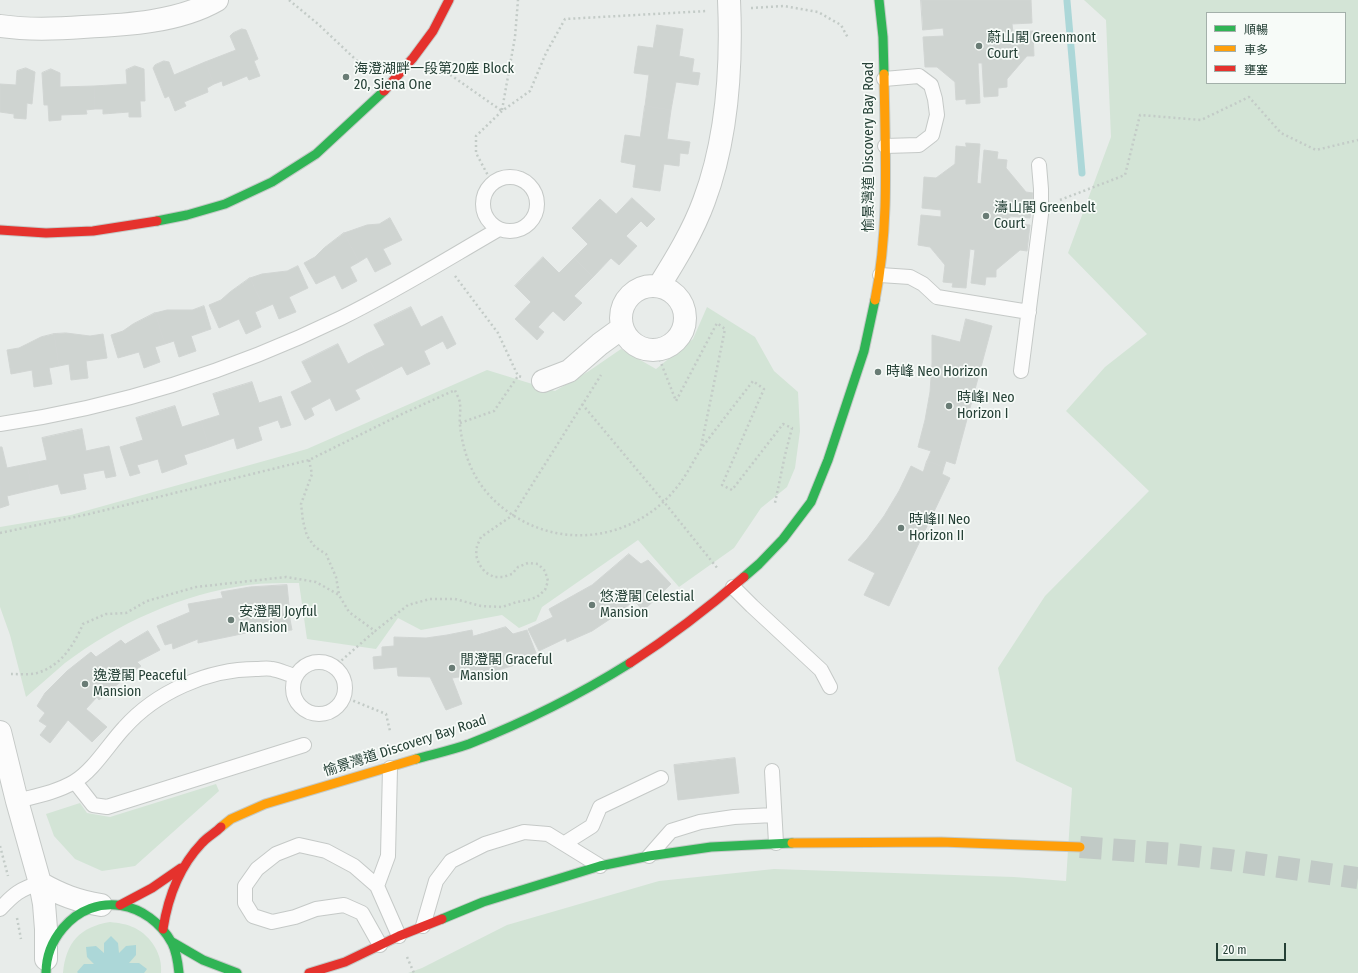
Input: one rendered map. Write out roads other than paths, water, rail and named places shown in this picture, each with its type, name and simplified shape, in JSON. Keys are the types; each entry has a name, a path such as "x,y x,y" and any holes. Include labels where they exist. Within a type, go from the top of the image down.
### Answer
{"street":[{"path":"0,26 59,28 112,26 164,20 208,6 217,0"},
{"path":"0,230 46,233 92,231 140,224 225,204 272,182 316,154 386,89 414,58 433,31 449,0"},
{"name":"愉景灣道 Discovery Bay Road","path":"163,929 166,909 173,888 184,866 202,843 231,819 265,804 468,744 534,716 593,686 652,649 733,587 783,540 811,502 828,460 864,350 880,275 886,187 883,37 879,0"},
{"path":"659,286 684,245 704,200 718,154 726,106 729,58 729,5"},
{"path":"659,286 669,290 683,305 685,325 675,342 666,348 656,350 645,349 635,345 628,338 622,328 621,317 623,306 629,297 638,290 659,286"},
{"path":"542,381 569,371 595,348 622,328"},
{"path":"0,732 16,801 40,883 46,923 46,966"},
{"path":"309,973 345,962 399,936 483,902 600,866 649,856 712,847 776,843 941,842 1080,847"},
{"name":"愉景灣道 Discovery Bay Road","path":"46,966 55,938 69,921 82,912 110,905 144,893 163,882 184,866"},
{"path":"40,883 60,894 84,902 138,910 152,918 163,929 172,942 177,956 179,973"},
{"path":"172,942 203,960 237,973"}],"lane":[{"path":"884,79 919,76 931,85 937,115 932,135 918,145 885,146"},
{"path":"1021,371 1041,214 1041,189 1038,164"},
{"path":"0,424 24,421 97,405 154,390 218,369 281,345 342,318 401,286 499,229 508,231 517,230 525,226 536,213 536,195 525,181 517,177 500,178 492,183 484,194 483,208 486,217 499,229"},
{"path":"880,275 910,278 923,284 937,298 1029,312"},
{"path":"733,587 822,670 830,687"},
{"path":"317,662 326,663 334,667 344,680 344,697 333,710 325,714 317,715 308,712 301,708 295,701 292,684 295,676 300,669 308,664 317,662"},
{"path":"16,801 56,790 75,782 91,767 124,728 146,707 172,691 204,677 241,669 272,669 295,676"},
{"path":"75,782 93,805 107,807 304,745"},
{"path":"377,886 388,856 390,768"},
{"path":"772,771 776,843"},
{"path":"565,843 592,826 600,807 660,778"},
{"path":"649,856 671,831 700,822 734,817 774,815"},
{"path":"423,926 436,880 451,861 485,844 524,832 548,834 565,843 600,866"},
{"path":"380,945 362,913 344,905 316,909 295,917 272,922 253,916 245,903 245,886 257,869 276,854 299,845 326,851 354,866 377,886 399,936"},
{"path":"0,909 13,895 40,883"}],"water":[{"path":"111,936 118,943 119,953 126,946 136,945 136,955 129,963 139,963 147,969 144,973 78,973 77,972 84,964 94,964 87,957 86,947 96,946 104,953 104,943"}],"waterway":[{"path":"1067,1 1082,173"}],"tunnel":[{"path":"1080,847 1229,860 1358,878"}],"place":[{"name":"蔚山閣 Greenmont Court","path":"979,46"},
{"name":"海澄湖畔一段第20座 Block 20, Siena One","path":"346,77"},
{"name":"濤山閣 Greenbelt Court","path":"986,216"},
{"name":"時峰 Neo Horizon","path":"878,372"},
{"name":"時峰I Neo Horizon I","path":"949,406"},
{"name":"時峰II Neo Horizon II","path":"901,528"},
{"name":"悠澄閣 Celestial Mansion","path":"592,605"},
{"name":"安澄閣 Joyful Mansion","path":"231,620"},
{"name":"閒澄閣 Graceful Mansion","path":"452,668"},
{"name":"逸澄閣 Peaceful Mansion","path":"85,684"}]}
